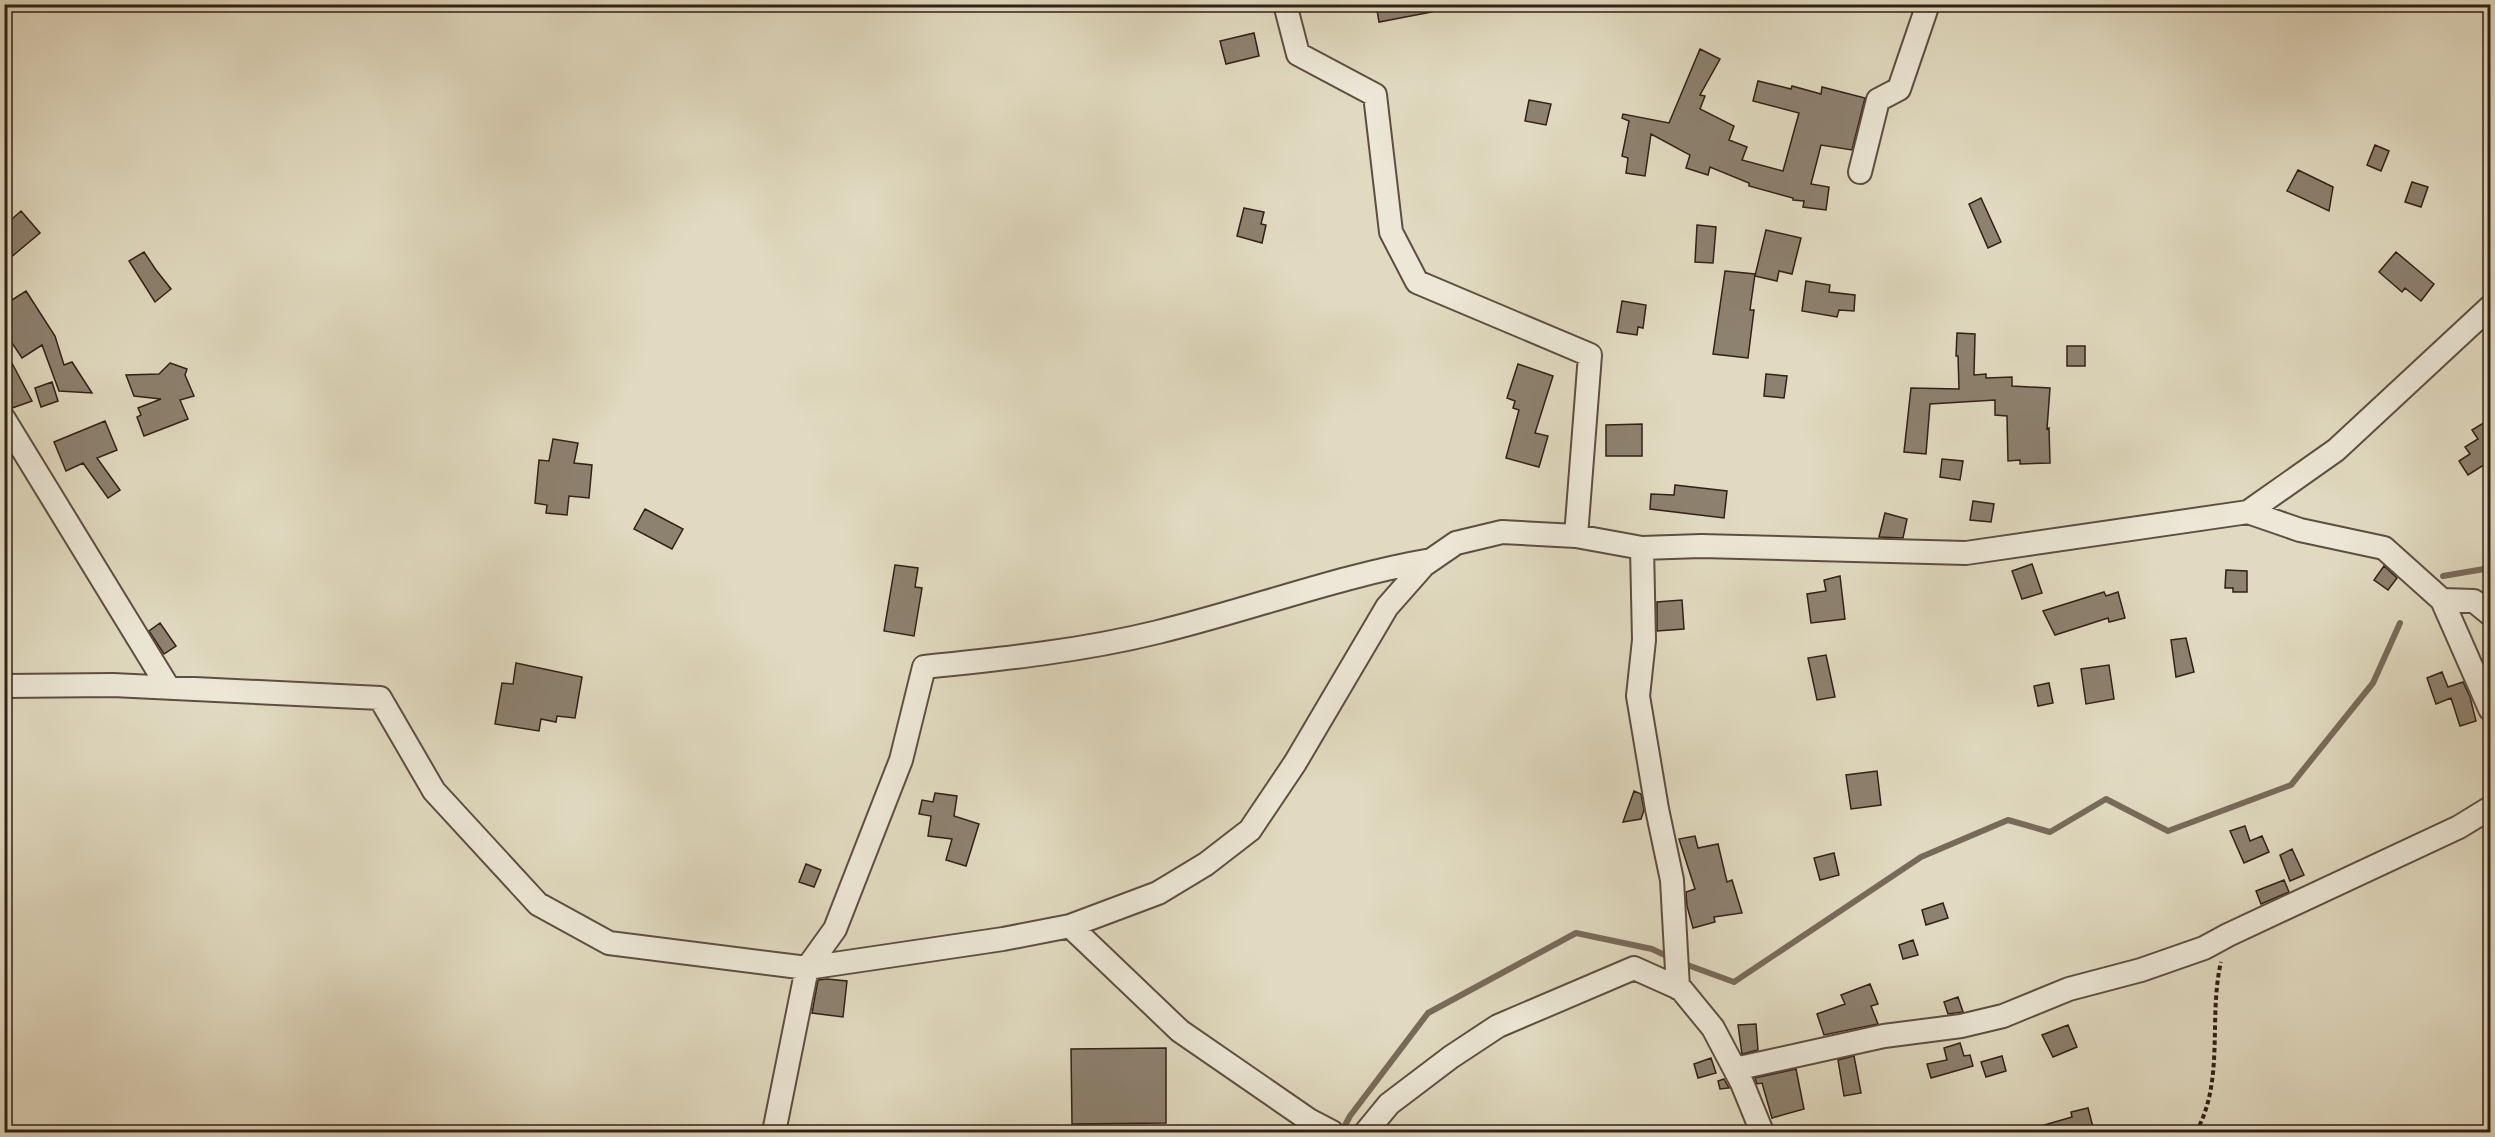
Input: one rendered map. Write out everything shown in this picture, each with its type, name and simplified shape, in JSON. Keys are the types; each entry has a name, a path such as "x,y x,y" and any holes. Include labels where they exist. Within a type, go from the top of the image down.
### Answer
{"street":[{"path":"1285,4 1298,54 1375,94 1391,232 1417,282 1590,355 1576,536"},
{"path":"1860,172 1878,100 1899,89 1928,4"},
{"path":"4,686 168,687 380,698 434,791 538,904 609,943 807,968 1003,939 1070,926 1158,893 1206,864 1250,830 1295,763 1387,607 1424,565 1456,543 1502,532 1576,536 1642,548 1701,546 1966,553 2248,512 2336,450 2490,307"},
{"path":"4,419 168,687"},
{"path":"2248,512 2300,530 2385,548 2442,600 2490,709"},
{"path":"1642,548 1644,640 1638,696 1657,809 1672,880 1678,988"},
{"path":"774,1132 807,968 836,929 902,760 924,667 1034,656 1157,632 1388,568 1431,560"},
{"path":"2442,600 2474,601 2490,614"},
{"path":"1735,1069 1884,1036 1961,1026 2003,1016 2069,989 2141,970 2204,948 2449,831 2490,808"},
{"path":"1070,926 1180,1031 1309,1120 1332,1132"},
{"path":"1366,1132 1389,1104 1451,1057 1498,1026 1634,968 1678,988 1713,1028 1735,1069 1762,1132"}],"path":[{"path":"2196,1132 2213,1081 2217,979 2228,935"}],"building":[{"path":"1376,4 1431,4 1432,12 1379,22"},
{"path":"1254,33 1259,56 1226,64 1220,41"},
{"path":"1700,49 1720,59 1700,95 1705,96 1700,109 1734,126 1729,140 1747,147 1742,160 1783,171 1799,113 1753,101 1758,81 1791,89 1792,86 1821,94 1822,87 1865,98 1852,150 1821,145 1811,184 1829,187 1826,210 1803,207 1804,201 1793,200 1793,198 1749,186 1749,183 1710,167 1708,175 1686,168 1690,155 1651,134 1645,176 1626,173 1628,158 1622,156 1629,121 1622,118 1623,114 1669,123"},
{"path":"1529,100 1551,104 1546,125 1525,121"},
{"path":"2375,145 2389,151 2381,171 2367,165"},
{"path":"2298,170 2333,187 2329,211 2287,191"},
{"path":"2412,182 2428,187 2421,207 2405,202"},
{"path":"1981,198 2001,242 1988,248 1969,204"},
{"path":"1244,208 1264,212 1261,224 1266,225 1262,243 1237,236"},
{"path":"21,211 40,233 4,263 4,226"},
{"path":"1697,225 1716,227 1713,263 1695,262"},
{"path":"1766,230 1801,238 1792,274 1779,271 1777,281 1755,276"},
{"path":"144,252 171,289 155,302 129,261"},
{"path":"2396,252 2434,284 2421,301 2405,288 2402,292 2379,272"},
{"path":"1725,271 1755,274 1750,310 1754,310 1748,358 1713,354"},
{"path":"1806,281 1830,285 1829,292 1855,295 1854,311 1839,310 1837,317 1802,311"},
{"path":"26,291 55,336 64,365 72,362 92,393 59,391 42,345 22,358 4,331 4,305"},
{"path":"1622,301 1646,305 1643,328 1638,327 1637,335 1617,332"},
{"path":"1957,333 1975,334 1974,375 1986,374 1986,378 2012,377 2012,386 2050,388 2047,429 2049,428 2050,463 2020,464 2020,460 2008,461 2007,416 1995,415 1995,400 1930,404 1926,454 1904,452 1911,388 1959,389 1958,356 1956,356"},
{"path":"2067,346 2085,346 2085,366 2067,366"},
{"path":"4,348 32,401 12,408 10,405 4,406"},
{"path":"170,363 187,369 185,375 194,396 180,400 188,419 144,436 137,417 141,415 138,408 161,399 134,396 126,375 159,374"},
{"path":"1518,364 1553,376 1535,433 1548,436 1539,467 1506,458 1519,410 1513,408 1515,401 1507,398"},
{"path":"1766,374 1787,376 1784,398 1764,396"},
{"path":"52,382 58,401 41,407 35,388"},
{"path":"2490,419 2490,461 2468,475 2459,461 2470,454 2465,447 2478,439 2472,430"},
{"path":"105,421 117,450 97,458 120,490 108,498 83,463 66,471 54,442"},
{"path":"1642,424 1642,456 1606,456 1606,425"},
{"path":"553,439 578,443 574,463 592,465 589,498 569,496 567,515 546,513 547,505 535,503 539,460 549,461"},
{"path":"1942,459 1963,461 1960,480 1940,477"},
{"path":"1675,485 1727,491 1724,518 1650,509 1651,494 1674,495"},
{"path":"1973,501 1994,504 1991,522 1970,520"},
{"path":"645,509 683,529 672,549 634,529"},
{"path":"1885,513 1907,519 1903,538 1879,537"},
{"path":"2032,564 2042,593 2022,599 2012,571"},
{"path":"895,565 918,568 915,587 922,588 914,636 884,631"},
{"path":"2384,566 2397,578 2388,590 2374,580"},
{"path":"2226,570 2247,571 2247,592 2233,592 2233,588 2225,588"},
{"path":"1840,576 1845,619 1811,623 1807,594 1826,591 1824,580"},
{"path":"2104,592 2106,596 2118,592 2125,618 2109,622 2108,618 2055,635 2043,611"},
{"path":"1682,600 1684,629 1657,631 1657,602"},
{"path":"160,623 176,646 164,654 149,631"},
{"path":"2186,638 2194,672 2176,677 2171,640"},
{"path":"1826,655 1835,697 1817,700 1808,658"},
{"path":"516,663 582,677 575,718 557,716 556,722 541,719 539,731 495,724 502,683 513,684"},
{"path":"2109,665 2114,699 2086,704 2081,669"},
{"path":"2442,672 2448,687 2463,682 2470,697 2476,721 2460,726 2451,698 2436,704 2427,678"},
{"path":"2049,683 2053,703 2038,706 2034,686"},
{"path":"1877,771 1881,805 1851,809 1846,775"},
{"path":"1634,791 1641,794 1644,810 1641,819 1623,822"},
{"path":"935,793 957,796 954,816 979,824 966,866 946,860 952,839 928,836 931,816 919,814 922,800 933,802"},
{"path":"2245,826 2250,841 2262,836 2269,852 2244,863 2230,831"},
{"path":"1695,836 1698,848 1718,844 1727,882 1732,880 1742,913 1714,917 1715,922 1693,928 1686,892 1695,889 1679,839"},
{"path":"2292,849 2304,875 2290,881 2280,855"},
{"path":"1834,853 1839,875 1820,880 1814,858"},
{"path":"806,864 821,870 814,887 799,882"},
{"path":"2284,880 2289,892 2261,904 2256,891"},
{"path":"1943,903 1948,918 1926,925 1922,910"},
{"path":"1913,940 1918,955 1903,959 1899,945"},
{"path":"818,980 847,981 843,1017 812,1013"},
{"path":"1870,984 1878,1004 1871,1006 1878,1024 1824,1035 1817,1014 1845,1004 1841,995"},
{"path":"1958,997 1963,1012 1948,1014 1944,1002"},
{"path":"1756,1024 1758,1050 1742,1054 1738,1025"},
{"path":"2068,1025 2077,1047 2053,1057 2042,1035"},
{"path":"1960,1043 1964,1056 1970,1055 1973,1066 1931,1078 1927,1064 1947,1060 1944,1048"},
{"path":"1166,1048 1166,1123 1072,1124 1071,1049"},
{"path":"1854,1056 1861,1093 1844,1096 1838,1060"},
{"path":"2002,1056 2006,1071 1986,1077 1981,1062"},
{"path":"1711,1058 1716,1073 1698,1078 1694,1064"},
{"path":"1796,1069 1804,1109 1772,1118 1762,1083 1757,1084 1755,1078"},
{"path":"1724,1079 1729,1088 1720,1089 1718,1081"},
{"path":"2088,1108 2093,1127 2069,1132 2036,1132 2034,1128 2072,1117 2071,1112"}],"waterway":[{"path":"2443,576 2490,568"},
{"path":"1682,963 1734,982 1921,857 2008,820 2050,832 2106,799 2168,831 2291,785 2373,683 2400,623"},
{"path":"1342,1131 1350,1116 1428,1013 1576,933 1652,949 1671,958"}]}
